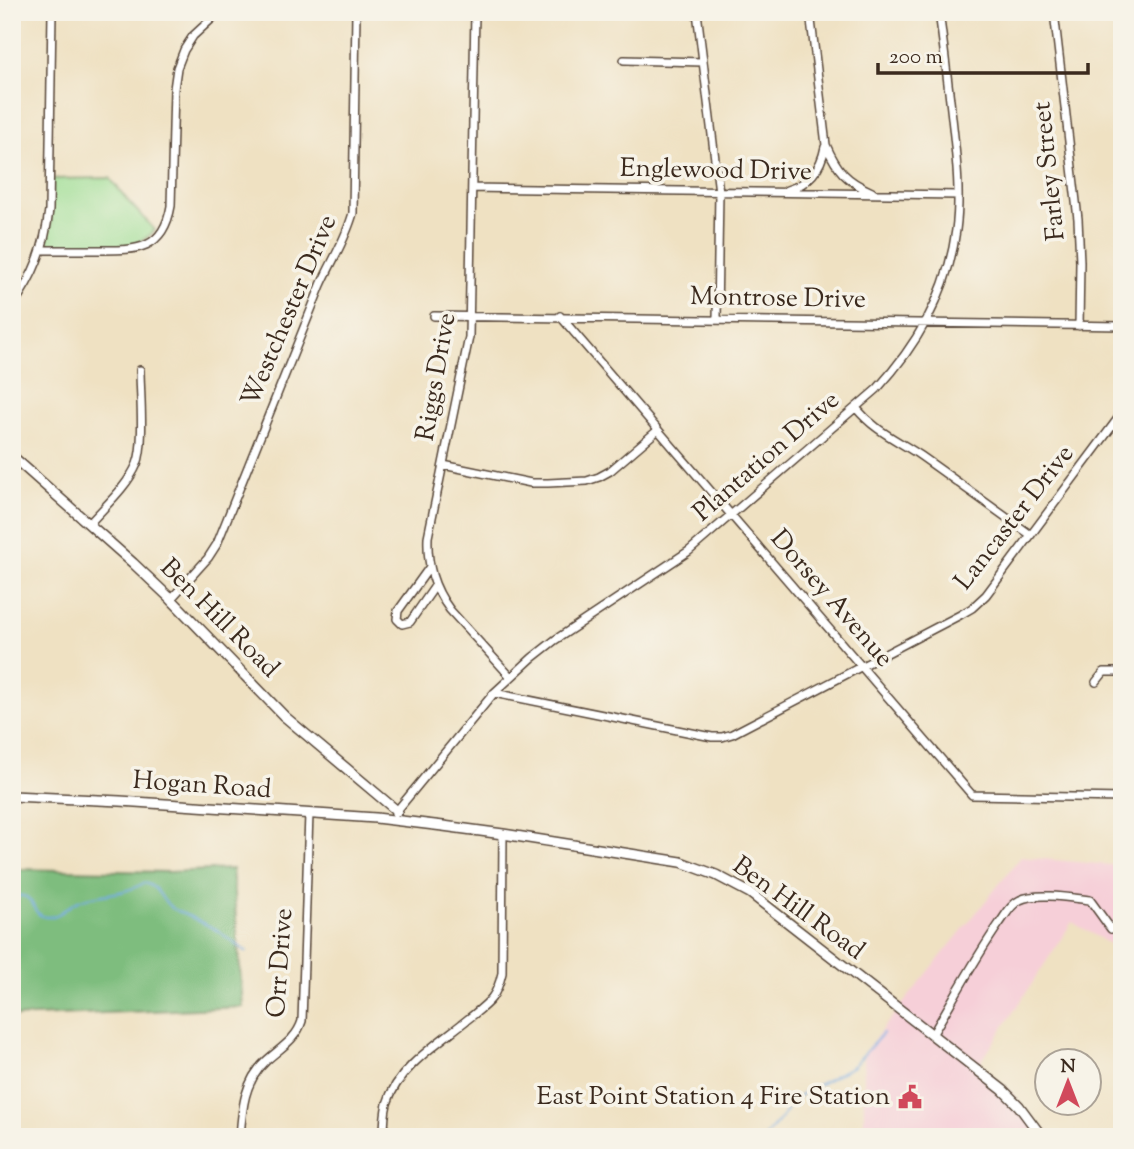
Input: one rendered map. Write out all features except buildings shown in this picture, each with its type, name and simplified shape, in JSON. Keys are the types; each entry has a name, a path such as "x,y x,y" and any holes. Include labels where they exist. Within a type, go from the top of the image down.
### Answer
{"street":[{"path":"12,306 30,279 47,230 52,12"},
{"path":"42,250 131,250 150,243 164,228 171,206 177,68 193,36 219,12"},
{"name":"Westchester Drive","path":"171,599 217,544 321,285 348,233 353,213 356,12"},
{"name":"Riggs Drive","path":"475,12 471,316 428,537 428,553 429,568 435,586 450,610 510,676"},
{"path":"697,12 719,192 717,319"},
{"path":"810,12 826,145 833,163 844,176 857,186 876,194"},
{"name":"Plantation Drive","path":"389,820 510,676 555,640 689,551 856,408 896,369 915,343 940,295 951,260 956,229 956,154 939,12"},
{"name":"Farley Street","path":"1054,12 1078,219 1079,326"},
{"path":"624,60 703,62"},
{"path":"755,192 786,190 804,183 819,168 826,145"},
{"name":"Englewood Drive","path":"472,188 958,195"},
{"name":"Montrose Drive","path":"433,316 1122,326"},
{"name":"Dorsey Avenue","path":"560,316 972,795 1122,798"},
{"path":"89,524 130,478 138,461 141,446 140,370"},
{"path":"856,408 878,430 918,454 1031,535"},
{"name":"Lancaster Drive","path":"494,693 712,737 732,734 972,608 986,594 1122,412"},
{"path":"443,465 531,483 587,481 610,471 658,430"},
{"name":"Ben Hill Road","path":"12,456 171,599 284,716 397,811"},
{"path":"429,568 398,611 397,619 402,624 410,622 435,586"},
{"path":"1096,682 1104,672 1122,672"},
{"name":"Hogan Road","path":"12,796 389,820"},
{"name":"Orr Drive","path":"240,1137 242,1110 248,1087 264,1063 294,1038 302,1021 309,814"},
{"name":"Ben Hill Road","path":"389,820 503,834 681,862 716,875 750,894 1003,1090 1042,1137"},
{"path":"384,1137 387,1104 395,1085 407,1069 488,1003 498,988 502,972 503,834"},
{"path":"932,1035 982,948 1012,906 1021,899 1066,897 1090,901 1111,929"}],"shaded area":[{"path":"1021,857 1122,866 1122,946 1118,949 1072,922 979,1065 1012,1093 1043,1134 1036,1137 864,1137 864,1052"}],"green space":[{"path":"110,178 155,230 142,241 125,247 48,243 52,179"},
{"path":"12,869 169,872 232,869 243,1007 12,1017"},
{"path":"877,1124 928,1133 936,1137 872,1137"}],"waterway":[{"path":"12,898 27,897 41,916 51,917 81,900 129,890 144,883 153,887 172,908 211,927 247,952"},
{"path":"765,1137 794,1100 853,1066 883,1033"}],"place":[{"name":"East Point Station 4 Fire Station","path":"910,1097"}]}
